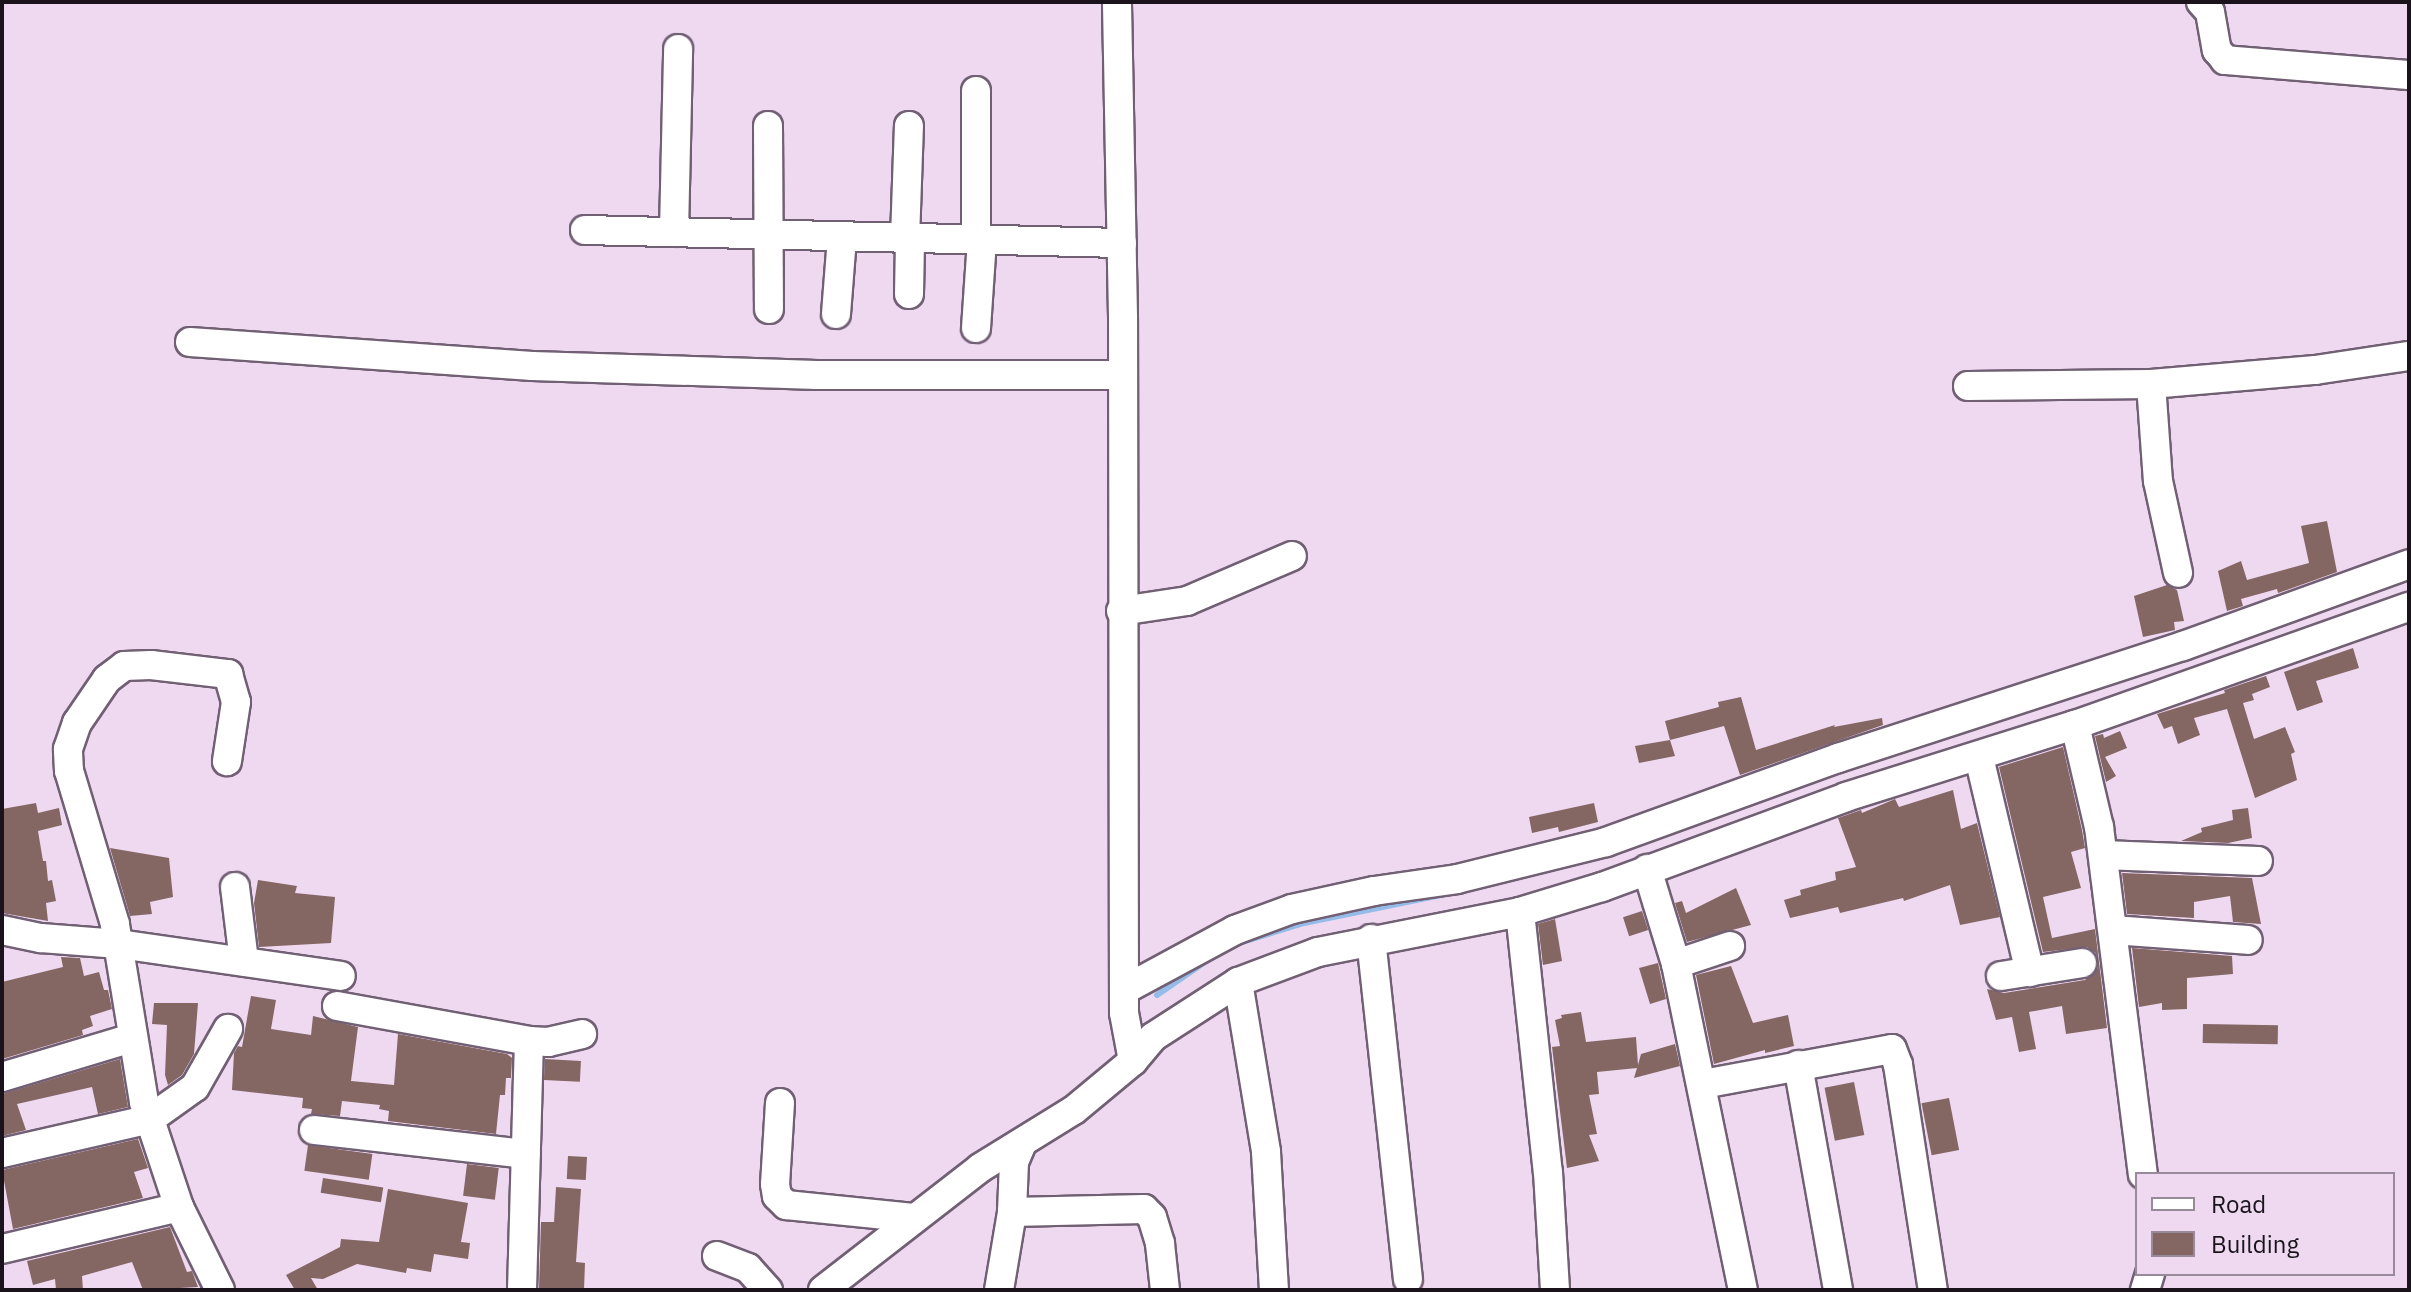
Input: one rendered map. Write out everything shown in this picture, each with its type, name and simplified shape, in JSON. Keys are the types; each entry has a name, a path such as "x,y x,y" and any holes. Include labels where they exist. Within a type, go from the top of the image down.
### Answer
{"street":[{"path":"1117,2 1122,243 1124,990 1125,1032 1133,1061"},
{"path":"2201,2 2210,12 2217,50 2225,60 2409,75"},
{"path":"674,232 678,49"},
{"path":"976,91 979,240 976,328"},
{"path":"768,126 771,233 769,309"},
{"path":"909,126 909,294"},
{"path":"585,230 1122,243"},
{"path":"836,314 842,237"},
{"path":"190,342 532,366 817,375 1122,375"},
{"path":"1968,386 2151,384 2315,370 2409,356"},
{"path":"2151,384 2158,481 2178,573"},
{"path":"1121,611 1187,601 1292,556"},
{"path":"1124,990 1235,930 1292,909 1374,891 1457,879 1606,842 1838,758 2183,646 2409,564"},
{"path":"823,1290 980,1168 1074,1110 1133,1061 1153,1037 1238,982 1318,952 1371,939 1520,912 1846,797 2075,725 2409,607"},
{"path":"220,1290 179,1207 150,1119 132,1038 119,944 69,771 68,749 77,723 93,695 124,666 151,665 228,674 236,702 227,761"},
{"path":"2075,725 2103,855 2143,1172"},
{"path":"1979,757 2030,972"},
{"path":"2103,855 2258,861"},
{"path":"1647,869 1676,964 1743,1290"},
{"path":"235,887 244,961"},
{"path":"1520,912 1548,1172 1555,1290"},
{"path":"2,930 41,938 119,944 341,976"},
{"path":"2113,930 2248,940"},
{"path":"1371,939 1408,1279"},
{"path":"1676,964 1730,946"},
{"path":"2001,976 2082,963"},
{"path":"1238,982 1266,1152 1274,1290"},
{"path":"337,1006 529,1041 582,1034"},
{"path":"2,1153 150,1119 195,1087 228,1029"},
{"path":"2,1077 132,1038"},
{"path":"522,1290 529,1041"},
{"path":"1703,1084 1892,1049 1898,1065 1933,1290"},
{"path":"1798,1065 1838,1290"},
{"path":"780,1103 775,1184 777,1196 786,1205 913,1218"},
{"path":"314,1130 526,1154"},
{"path":"999,1290 1012,1212 1014,1162 1022,1143"},
{"path":"2,1249 179,1207"},
{"path":"1012,1212 1144,1209 1152,1217 1160,1244 1165,1290"},
{"path":"717,1256 748,1268 768,1290"}],"building":[{"path":"2327,521 2337,572 2278,593 2277,589 2241,599 2243,606 2227,611 2218,571 2241,561 2247,580 2309,563 2301,526"},
{"path":"2167,585 2177,590 2184,621 2174,622 2175,630 2143,637 2134,596"},
{"path":"2353,648 2359,668 2316,681 2323,702 2297,711 2284,672"},
{"path":"2266,676 2270,687 2252,694 2254,700 2243,703 2254,739 2285,727 2295,752 2291,754 2297,780 2255,798 2227,709 2194,718 2200,735 2178,744 2172,726 2164,729 2157,714 2225,693 2224,690"},
{"path":"1741,697 1756,750 1835,725 1882,718 1883,725 1740,775 1724,726 1670,740 1665,721 1719,707 1718,702"},
{"path":"2120,731 2127,748 2105,757 2116,776 2106,782 2095,736 2103,734 2104,738"},
{"path":"1670,740 1675,756 1639,763 1635,746"},
{"path":"2063,747 2085,848 2071,852 2081,888 2043,897 2052,938 2095,929 2107,1028 2066,1034 2062,1006 2029,1012 2036,1049 2019,1052 2012,1017 1996,1020 1987,989 2004,993 2085,980 2098,968 2096,953 2087,947 2043,952 1999,767"},
{"path":"1953,790 1961,829 1977,823 2000,917 1960,925 1950,885 1904,901 1903,898 1840,913 1838,907 1790,918 1784,900 1801,895 1800,890 1836,880 1835,872 1856,867 1838,818 1861,810 1862,813 1895,799 1899,807"},
{"path":"36,803 38,813 59,808 62,825 38,831 48,881 52,880 56,901 46,903 48,921 2,913 2,809"},
{"path":"1594,803 1598,822 1559,832 1558,827 1532,833 1529,817"},
{"path":"2248,808 2252,838 2228,843 2181,841 2202,832 2201,828 2233,820 2232,810"},
{"path":"110,848 169,858 173,897 150,902 152,914 130,916"},
{"path":"2122,873 2252,878 2261,924 2233,922 2230,896 2194,902 2194,918 2127,914"},
{"path":"258,880 297,886 295,893 335,897 331,943 259,947 254,903"},
{"path":"1736,888 1751,925 1687,942 1675,903 1682,901 1686,913"},
{"path":"1642,911 1648,930 1629,936 1623,917"},
{"path":"1555,919 1562,961 1543,965 1538,924"},
{"path":"2132,948 2232,956 2233,974 2187,978 2187,1009 2162,1010 2162,1003 2139,1007"},
{"path":"61,957 80,958 84,976 99,972 104,990 108,990 112,1009 90,1016 93,1026 82,1030 83,1035 2,1059 2,982 63,967"},
{"path":"1658,963 1666,999 1650,1004 1639,968"},
{"path":"1731,966 1753,1023 1788,1015 1794,1046 1765,1053 1765,1050 1714,1064 1696,975"},
{"path":"251,996 276,1000 271,1029 311,1035 313,1016 358,1027 351,1081 394,1085 398,1034 507,1054 512,1058 511,1078 506,1078 505,1095 500,1095 496,1134 388,1121 389,1111 379,1109 380,1105 342,1101 340,1116 311,1114 312,1109 302,1108 303,1098 232,1090 234,1053 238,1046 242,1047"},
{"path":"154,1003 198,1003 194,1054 182,1075 168,1085 165,1075 167,1025 152,1024"},
{"path":"1581,1012 1586,1042 1636,1037 1638,1065 1641,1054 1675,1044 1680,1066 1634,1078 1637,1068 1597,1072 1599,1094 1589,1095 1597,1134 1589,1135 1599,1161 1567,1168 1552,1047 1560,1046 1555,1020 1562,1018 1561,1015"},
{"path":"2203,1024 2278,1025 2278,1044 2203,1043"},
{"path":"120,1059 128,1107 98,1114 92,1087 17,1104 26,1130 2,1136 2,1094"},
{"path":"545,1059 581,1061 580,1082 544,1080"},
{"path":"1854,1082 1864,1135 1835,1141 1825,1088"},
{"path":"1949,1098 1959,1150 1932,1155 1922,1103"},
{"path":"138,1139 148,1168 134,1172 143,1198 13,1229 2,1170"},
{"path":"308,1145 372,1154 369,1180 304,1171"},
{"path":"568,1156 587,1157 586,1180 567,1179"},
{"path":"467,1164 499,1168 495,1200 463,1196"},
{"path":"323,1178 383,1188 381,1202 321,1193"},
{"path":"556,1187 581,1189 576,1262 585,1263 584,1290 539,1288 541,1222 554,1222"},
{"path":"388,1189 468,1203 461,1242 470,1243 468,1259 434,1254 431,1272 407,1268 406,1273 357,1264 323,1279 311,1278 318,1290 295,1290 286,1275 340,1247 341,1239 379,1242"},
{"path":"170,1227 187,1272 192,1271 198,1287 143,1290 132,1262 82,1276 83,1290 56,1290 55,1279 33,1285 27,1261"}],"waterway":[{"path":"1239,943 1304,923 1442,895"},
{"path":"1157,995 1208,960"}]}
